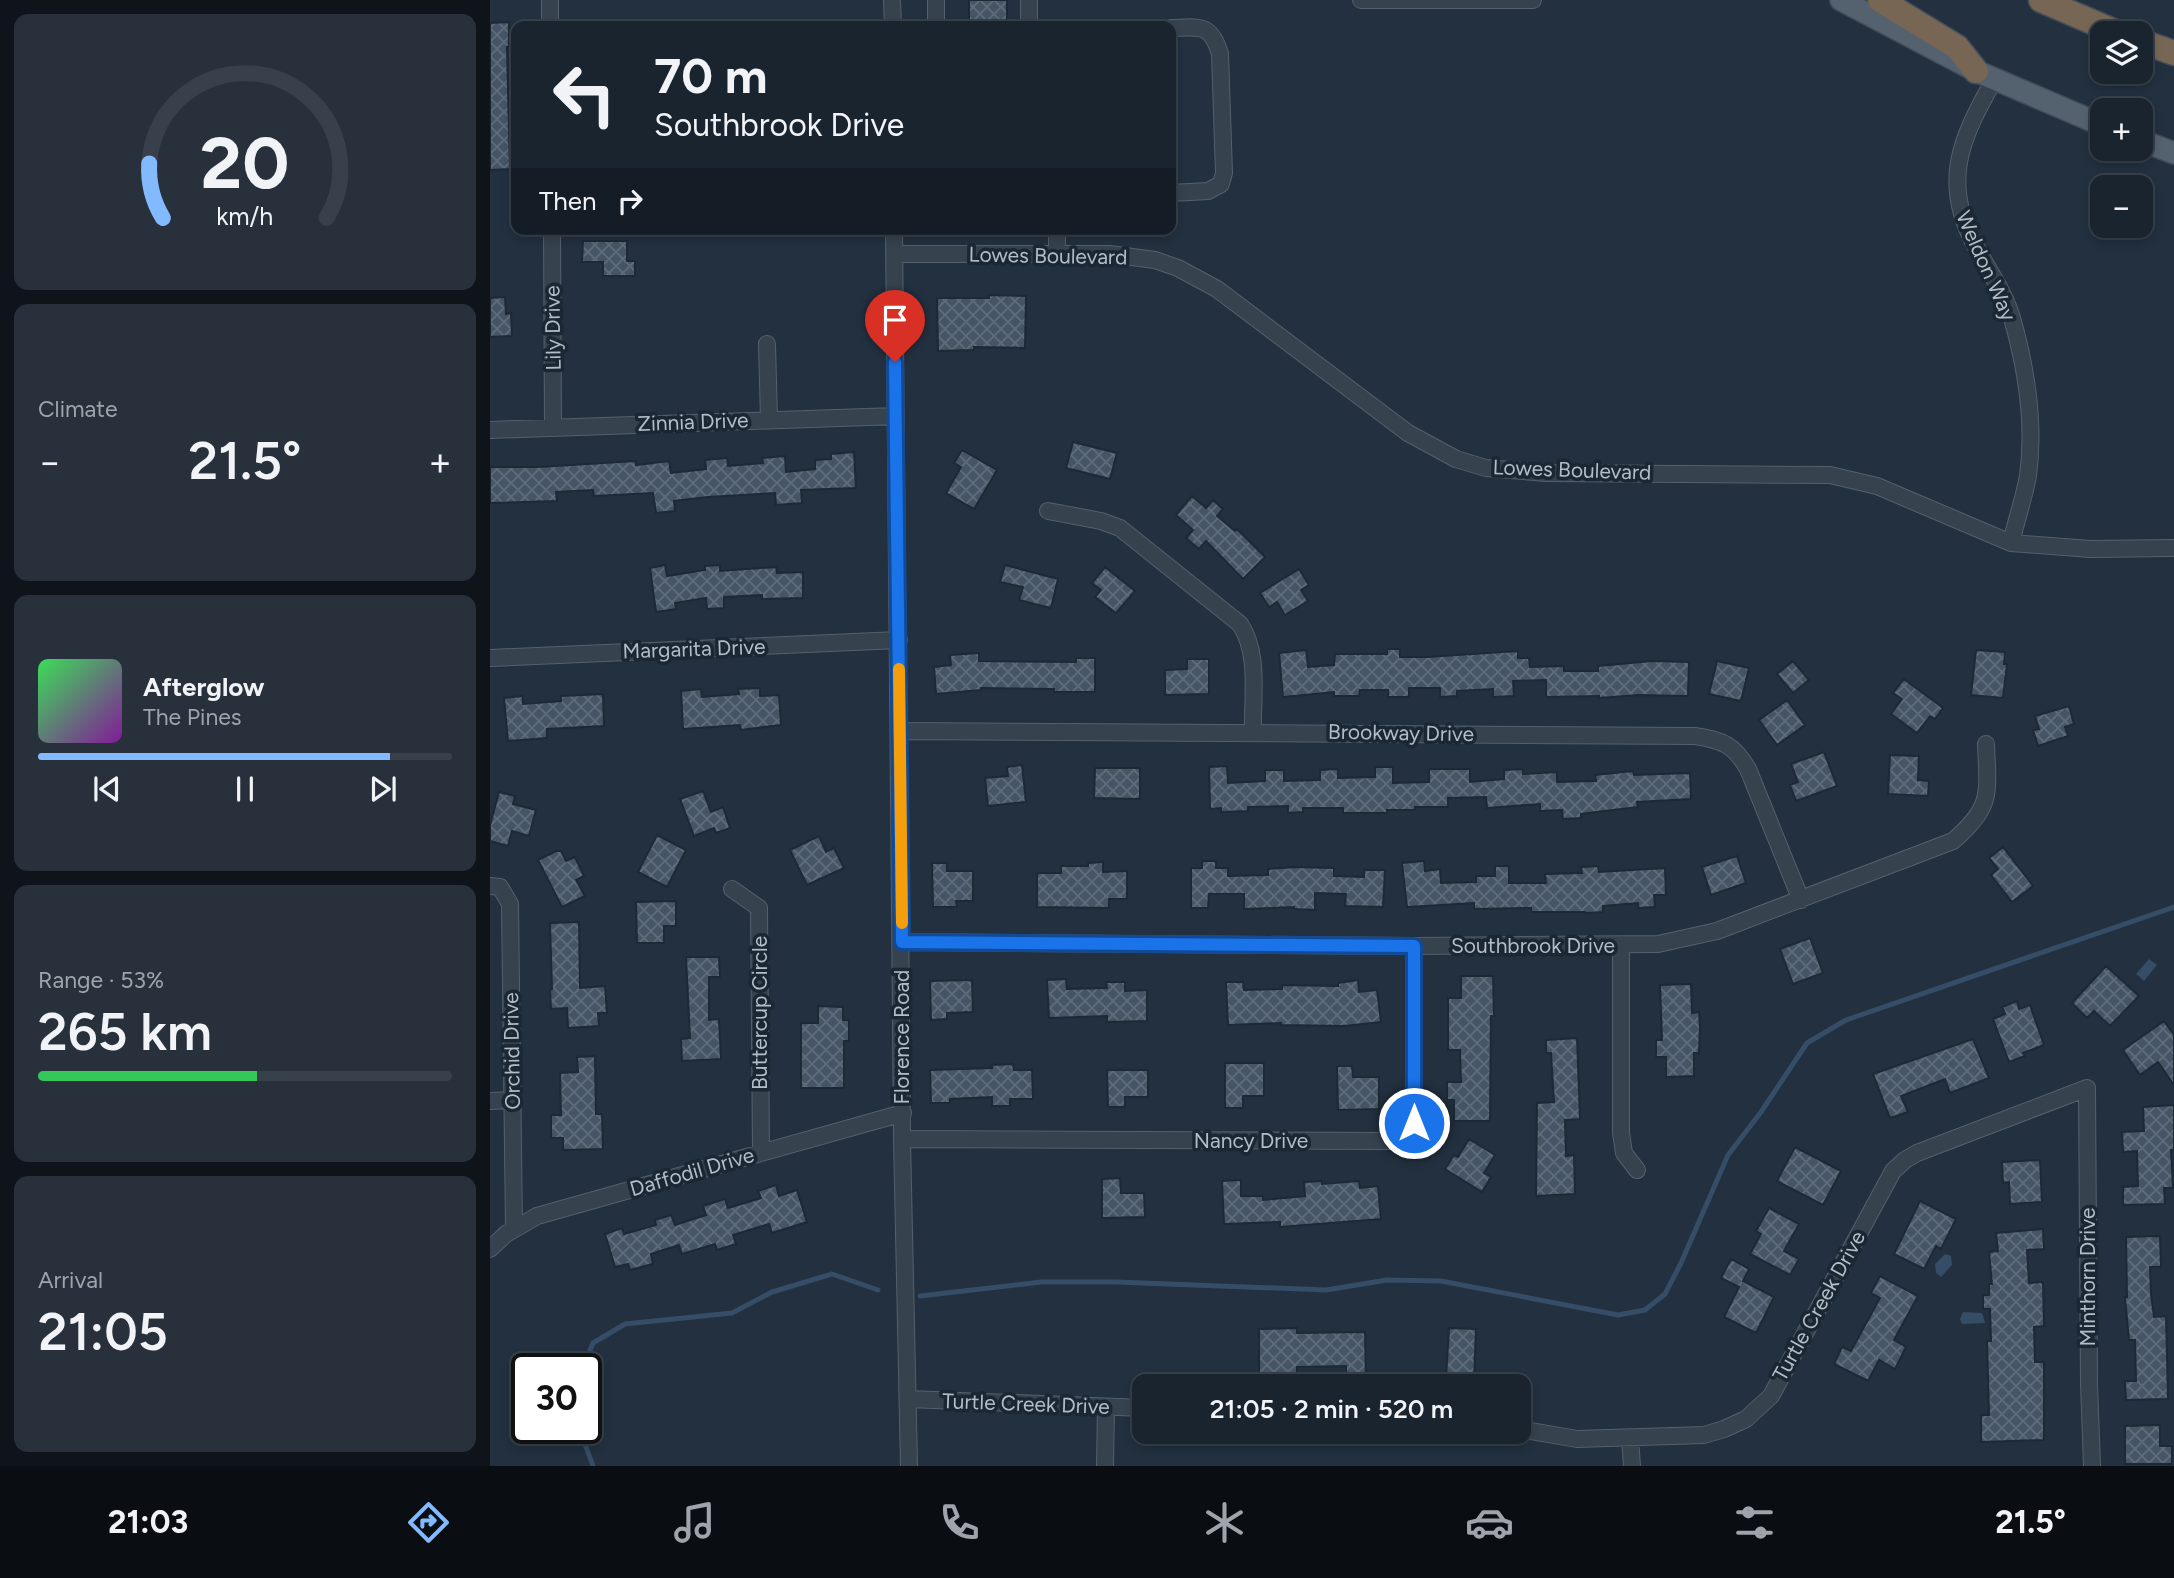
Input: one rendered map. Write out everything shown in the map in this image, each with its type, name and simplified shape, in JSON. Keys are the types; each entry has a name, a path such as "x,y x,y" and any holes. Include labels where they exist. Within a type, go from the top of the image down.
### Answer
{"highway":[{"path":"1880,0 1957,47 1985,74"},
{"path":"2041,0 2090,21"},
{"path":"2153,46 2174,53"}],"main road":[{"path":"1841,0 1985,74 2090,120"},
{"path":"2153,145 2174,153"}],"street":[{"path":"550,0 550,21"},
{"path":"892,0 893,21"},
{"path":"936,0 936,21"},
{"path":"1028,0 1029,21"},
{"path":"1361,0 1533,0"},
{"path":"1176,28 1199,27 1209,31 1215,38 1220,54 1224,173 1221,184 1208,191 1176,193"},
{"name":"Weldon Way","path":"1985,74 1959,153 1957,195 1965,228 2011,315 2022,361 2030,459 2011,543"},
{"name":"Lily Drive","path":"552,235 554,427"},
{"name":"Florence Road","path":"894,235 902,1139 909,1466"},
{"path":"1057,235 1057,254"},
{"name":"Lowes Boulevard","path":"895,254 1057,254 1131,256 1155,260 1217,289 1408,433 1456,459 1486,468 1546,473 1830,475 1877,486 2011,543 2076,548 2174,548"},
{"path":"767,344 769,420"},
{"name":"Zinnia Drive","path":"490,430 896,416"},
{"path":"1048,511 1076,515 1120,528 1240,624 1252,649 1253,732"},
{"name":"Margarita Drive","path":"490,658 898,640"},
{"name":"Brookway Drive","path":"900,731 1713,738 1728,744 1739,754 1748,769 1801,900"},
{"name":"Southbrook Drive","path":"902,942 1414,946 1658,944 1717,931 1953,841 1982,811 1988,788 1986,744"},
{"name":"Orchid Drive","path":"490,886 500,887 510,904 514,1229"},
{"name":"Buttercup Circle","path":"732,888 760,908 761,1152"},
{"name":"Nancy Drive","path":"902,1139 1395,1141 1409,1135 1414,1123 1414,946"},
{"path":"1620,946 1621,1133 1624,1153 1637,1170"},
{"name":"Turtle Creek Drive","path":"1531,1431 1577,1439 1703,1435 1746,1419 1771,1396 1893,1171 1917,1153 2087,1088"},
{"name":"Minthorn Drive","path":"2087,1088 2092,1466"},
{"path":"490,1101 512,1100"},
{"name":"Daffodil Drive","path":"490,1249 514,1229 537,1216 903,1113"},
{"name":"Turtle Creek Drive","path":"908,1399 1132,1408"},
{"path":"1105,1466 1106,1407"},
{"path":"1630,1438 1632,1466"}],"water":[{"path":"2149,959 2157,965 2144,981 2136,974"},
{"path":"1945,1254 1951,1256 1952,1265 1941,1277 1936,1273 1935,1264"},
{"path":"1963,1312 1982,1313 1985,1323 1962,1324 1960,1319"}],"building":[{"path":"969,0 1007,0 1007,21 969,21"},
{"path":"509,22 507,47 510,169 490,170 490,23"},
{"path":"583,241 627,241 627,261 635,261 635,276 603,276 603,262 582,262"},
{"path":"989,295 1026,296 1025,348 974,347 974,350 938,351 937,298 989,298"},
{"path":"505,297 506,314 511,313 512,336 490,337 490,298"},
{"path":"1073,442 1117,453 1110,479 1066,468"},
{"path":"962,450 997,470 974,509 946,493 961,467 954,463"},
{"path":"854,452 856,488 801,490 802,503 776,505 775,493 708,497 674,501 675,511 656,513 653,493 594,496 593,490 556,492 557,501 490,503 490,467 636,461 636,465 669,461 671,473 706,469 705,460 727,458 728,466 763,463 762,458 785,456 786,472 815,469 815,460 831,459 831,454"},
{"path":"1192,496 1206,508 1213,500 1223,509 1217,516 1235,531 1237,529 1265,557 1243,579 1206,541 1199,549 1186,538 1193,530 1176,515"},
{"path":"665,565 667,576 720,565 720,571 776,567 777,573 803,572 803,598 762,599 762,595 724,597 724,608 707,609 706,598 675,603 676,609 656,612 650,568"},
{"path":"1005,565 1058,579 1051,608 1019,600 1023,587 1000,582"},
{"path":"1105,567 1135,591 1116,613 1095,597 1101,590 1092,583"},
{"path":"1299,569 1309,585 1301,590 1308,601 1285,615 1277,602 1269,607 1260,593"},
{"path":"1387,649 1400,649 1400,657 1518,651 1518,658 1529,658 1530,667 1564,666 1564,671 1598,671 1598,666 1652,661 1689,662 1688,696 1546,697 1546,680 1513,681 1514,696 1493,697 1493,689 1457,691 1457,696 1440,697 1440,688 1409,688 1409,697 1388,697 1388,690 1360,690 1359,696 1334,696 1334,692 1283,697 1279,653 1306,650 1308,667 1334,665 1335,654 1387,654"},
{"path":"1976,650 2005,652 2004,664 2007,664 2003,698 1971,695"},
{"path":"979,653 979,661 1076,662 1076,658 1095,658 1095,692 981,688 936,694 934,667 951,665 950,655"},
{"path":"1187,659 1209,659 1209,694 1165,695 1165,670 1187,669"},
{"path":"1717,661 1749,668 1741,701 1709,694"},
{"path":"1793,661 1809,680 1793,693 1777,674"},
{"path":"1904,679 1943,708 1935,719 1930,716 1917,733 1891,714 1902,699 1893,693"},
{"path":"760,688 760,696 779,695 781,725 741,730 740,725 683,729 681,691 701,689 702,697 739,694 738,689"},
{"path":"603,694 604,726 547,729 547,738 508,741 504,698 523,696 523,704 561,701 561,696"},
{"path":"1787,700 1805,725 1777,745 1759,720"},
{"path":"2069,706 2074,724 2065,727 2068,736 2038,746 2033,730 2039,729 2035,716"},
{"path":"1824,752 1837,786 1796,801 1790,785 1798,782 1791,764"},
{"path":"1890,755 1919,756 1918,780 1929,781 1928,796 1888,794"},
{"path":"1022,765 1026,802 988,806 985,778 1008,776 1007,767"},
{"path":"1227,766 1228,783 1265,781 1265,770 1284,770 1284,781 1320,780 1320,770 1338,769 1338,778 1375,777 1375,767 1393,767 1393,783 1429,782 1429,769 1470,769 1470,782 1504,779 1504,770 1523,769 1523,774 1557,772 1557,782 1596,781 1595,775 1633,771 1634,775 1690,773 1691,799 1637,802 1638,807 1563,819 1562,810 1540,811 1540,804 1487,808 1486,797 1448,798 1448,807 1415,807 1415,810 1387,810 1387,813 1343,813 1343,808 1303,808 1303,812 1288,813 1288,806 1248,807 1248,811 1221,812 1221,808 1210,809 1209,767"},
{"path":"1095,768 1140,768 1140,799 1094,798"},
{"path":"703,791 711,812 723,807 730,828 716,833 714,828 694,836 680,799"},
{"path":"499,792 515,796 513,804 536,810 529,836 512,831 508,846 490,841 490,825"},
{"path":"657,835 686,850 667,887 638,872"},
{"path":"819,836 826,852 834,848 844,868 807,885 790,850"},
{"path":"2003,847 2033,886 2012,902 1991,875 1998,869 1989,858"},
{"path":"561,851 566,861 575,857 584,876 576,880 585,896 562,907 538,860"},
{"path":"1737,856 1746,883 1711,895 1702,867"},
{"path":"1202,861 1216,861 1216,868 1228,868 1228,876 1268,875 1268,869 1296,867 1334,868 1334,876 1364,877 1364,870 1385,870 1383,907 1345,906 1346,894 1315,893 1315,910 1294,907 1244,909 1244,894 1209,894 1208,908 1191,908 1191,868 1202,868"},
{"path":"1424,861 1425,871 1440,869 1441,883 1476,882 1476,876 1495,876 1495,866 1509,866 1509,883 1546,883 1545,874 1582,873 1581,867 1598,866 1599,872 1665,868 1666,895 1654,895 1655,907 1638,908 1638,903 1603,906 1603,912 1586,913 1531,912 1531,908 1474,909 1474,903 1407,907 1402,863"},
{"path":"1103,862 1103,872 1127,871 1127,899 1109,899 1109,908 1037,907 1037,873 1061,873 1061,866 1088,866 1088,863"},
{"path":"932,863 947,863 947,871 973,871 973,901 956,901 957,907 933,907"},
{"path":"676,901 676,926 664,926 664,943 637,943 636,902"},
{"path":"579,922 580,988 605,986 607,1013 598,1013 599,1026 568,1028 567,1008 551,1009 550,923"},
{"path":"1810,938 1823,973 1793,984 1780,949"},
{"path":"686,957 719,957 720,977 709,977 709,1020 719,1019 721,1059 682,1061 681,1039 690,1038"},
{"path":"2106,966 2139,996 2110,1026 2094,1011 2087,1018 2072,1003"},
{"path":"1461,976 1493,976 1490,1121 1454,1121 1454,1100 1447,1100 1447,1082 1461,1082 1460,1050 1448,1050 1448,998 1461,998"},
{"path":"1066,979 1067,989 1107,988 1106,982 1125,982 1125,991 1147,990 1147,1021 1107,1022 1107,1016 1049,1018 1047,980"},
{"path":"972,980 973,1012 947,1013 947,1019 931,1020 930,981"},
{"path":"1358,980 1359,992 1377,990 1381,1022 1344,1026 1281,1023 1228,1025 1226,982 1243,982 1244,990 1282,989 1282,985 1338,986 1338,983"},
{"path":"1691,984 1692,1013 1699,1012 1700,1026 1699,1053 1694,1053 1694,1076 1666,1077 1666,1057 1656,1057 1656,1040 1662,1040 1660,985"},
{"path":"2017,1001 2019,1009 2030,1005 2044,1045 2009,1062 1993,1019 2005,1014 2002,1007"},
{"path":"818,1006 843,1007 843,1020 849,1020 849,1041 844,1041 844,1088 801,1088 801,1023 818,1023"},
{"path":"2164,1021 2174,1035 2174,1085 2158,1062 2140,1075 2123,1050"},
{"path":"1577,1038 1580,1119 1565,1120 1566,1156 1574,1155 1575,1194 1536,1196 1537,1103 1554,1102 1551,1053 1546,1053 1546,1040"},
{"path":"1973,1039 1989,1078 1950,1093 1945,1079 1901,1096 1908,1112 1890,1118 1873,1074"},
{"path":"595,1056 596,1114 602,1114 603,1149 563,1150 563,1138 551,1138 551,1115 561,1115 560,1073 578,1072 577,1057"},
{"path":"1225,1063 1264,1063 1264,1096 1243,1096 1243,1108 1225,1108"},
{"path":"1013,1064 1014,1070 1032,1070 1033,1099 1010,1099 1010,1106 992,1106 992,1097 950,1099 950,1103 931,1103 930,1070 992,1068 992,1065"},
{"path":"1337,1066 1352,1066 1353,1077 1379,1077 1379,1109 1338,1110"},
{"path":"1107,1070 1148,1070 1148,1097 1125,1097 1125,1107 1108,1107"},
{"path":"2174,1105 2174,1150 2171,1150 2173,1188 2164,1188 2165,1204 2123,1205 2123,1187 2138,1186 2137,1151 2123,1152 2122,1132 2144,1131 2143,1107"},
{"path":"1469,1139 1495,1155 1484,1173 1491,1177 1482,1192 1445,1169 1454,1155 1458,1157"},
{"path":"1795,1147 1841,1171 1823,1205 1777,1181"},
{"path":"2040,1160 2042,1202 2010,1204 2009,1182 2003,1183 2002,1162"},
{"path":"1120,1178 1121,1193 1144,1193 1145,1217 1102,1218 1102,1179"},
{"path":"1241,1180 1241,1196 1263,1196 1263,1200 1305,1196 1304,1182 1322,1181 1322,1184 1359,1181 1360,1188 1378,1186 1381,1219 1280,1227 1280,1222 1224,1224 1222,1181"},
{"path":"776,1185 779,1196 797,1190 807,1222 772,1233 769,1224 733,1235 736,1244 717,1250 715,1244 682,1254 679,1245 651,1254 653,1264 630,1270 628,1264 615,1267 605,1234 622,1228 624,1234 656,1225 655,1220 671,1215 675,1225 706,1215 703,1206 725,1199 728,1208 761,1198 758,1191"},
{"path":"1920,1201 1956,1219 1941,1249 1936,1246 1924,1269 1894,1254"},
{"path":"1769,1208 1799,1224 1784,1251 1799,1259 1790,1275 1750,1254 1761,1234 1756,1231"},
{"path":"2043,1229 2044,1249 2027,1250 2029,1283 2043,1282 2044,1326 2034,1327 2035,1362 2044,1362 2044,1440 1981,1442 1981,1415 1989,1415 1987,1341 1991,1341 1990,1309 1983,1309 1983,1295 1989,1295 1989,1284 1992,1284 1989,1252 1998,1251 1996,1233"},
{"path":"2160,1236 2161,1267 2150,1267 2151,1294 2154,1317 2166,1316 2168,1399 2126,1400 2125,1381 2136,1381 2135,1340 2129,1340 2125,1297 2126,1237"},
{"path":"1731,1259 1749,1269 1743,1281 1774,1297 1756,1333 1724,1317 1739,1287 1721,1278"},
{"path":"1880,1276 1918,1296 1894,1340 1906,1347 1895,1369 1879,1360 1868,1381 1834,1364 1842,1347 1851,1351 1880,1298 1871,1293"},
{"path":"1297,1328 1297,1333 1365,1332 1366,1374 1346,1374 1346,1366 1297,1367 1297,1374 1259,1374 1259,1329"},
{"path":"1449,1328 1476,1329 1474,1374 1446,1374"},
{"path":"2160,1425 2160,1446 2172,1446 2172,1464 2125,1464 2125,1426"}],"waterway":[{"path":"920,1296 1041,1282 1116,1282 1326,1290 1387,1280 1441,1281 1618,1315 1645,1310 1665,1294 1728,1155 1761,1112 1807,1043 1846,1020 2174,907"},
{"path":"589,1353 593,1343 625,1324 732,1313 772,1292 832,1274 878,1290"},
{"path":"585,1444 593,1466"}],"slow traffic":[{"path":"899,669 902,923"}],"route":[{"path":"895,362 902,942 1414,946 1414,1123"}]}
